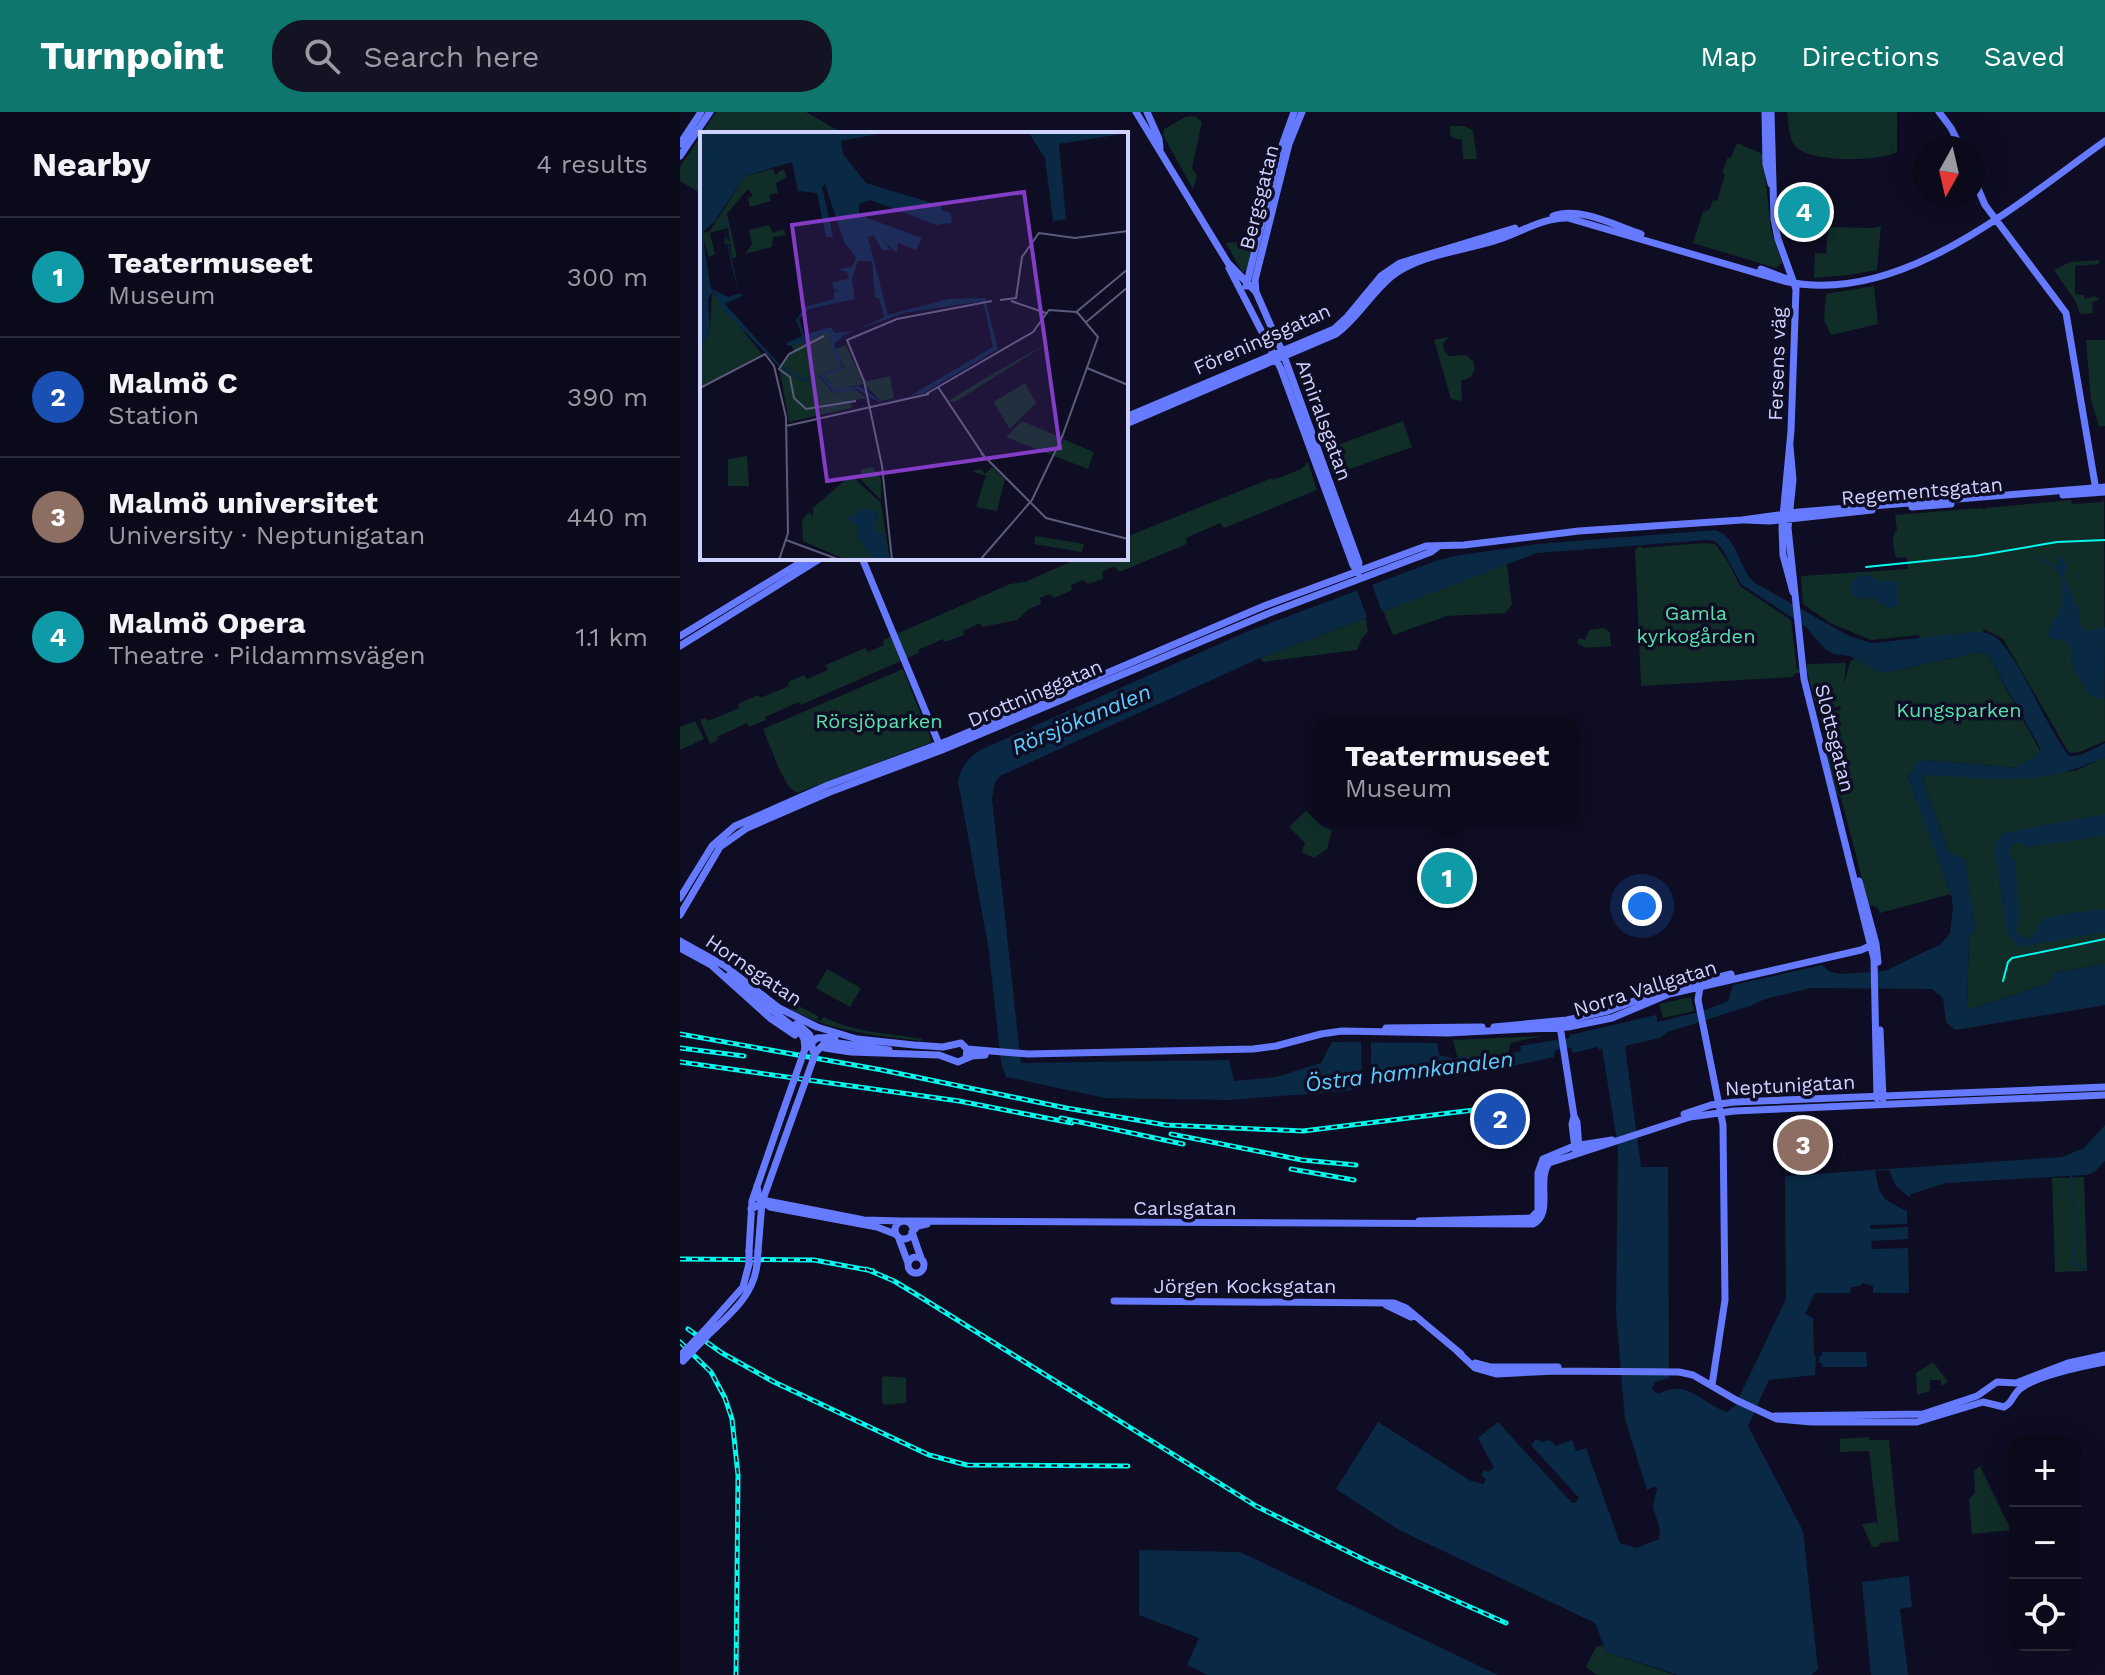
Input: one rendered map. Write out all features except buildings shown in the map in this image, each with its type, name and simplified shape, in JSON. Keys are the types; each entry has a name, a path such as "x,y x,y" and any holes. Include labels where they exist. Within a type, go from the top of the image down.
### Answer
{"street":[{"path":"680,144 701,112"},
{"path":"680,156 710,112"},
{"name":"Amiralsgatan","path":"1136,112 1228,263 1256,292 1359,575"},
{"name":"Amiralsgatan","path":"1147,112 1160,148"},
{"name":"Bergsgatan","path":"1247,285 1280,151 1294,112"},
{"name":"Bergsgatan","path":"1256,292 1255,280 1287,153 1302,112"},
{"path":"1765,112 1766,164 1772,186"},
{"path":"1771,112 1776,231 1795,283"},
{"path":"1939,112 1955,136"},
{"path":"1788,262 1776,273 1795,283 1832,285 1888,273 1964,242 2105,141"},
{"path":"1985,205 2066,313 2100,490"},
{"name":"Föreningsgatan","path":"1128,423 1334,329 1381,276 1400,263 1561,213 1577,214 1776,273"},
{"name":"Föreningsgatan","path":"1128,416 1336,334 1352,321 1390,278 1409,266 1556,219 1568,218 1795,283"},
{"name":"Amiralsgatan","path":"1228,263 1231,276 1279,355"},
{"name":"Fersens väg","path":"1786,516 1793,476 1790,446 1795,283"},
{"path":"1246,300 1247,285"},
{"name":"Fersens väg","path":"1790,446 1786,470 1783,555 1796,601"},
{"name":"Regementsgatan","path":"1742,520 1752,522 1786,516 2100,490"},
{"name":"Regementsgatan","path":"1571,532 1786,516"},
{"name":"Drottninggatan","path":"680,915 714,855 741,830 1264,606 1359,575 1426,546 1571,532"},
{"path":"680,636 805,560"},
{"path":"680,646 818,560"},
{"path":"863,560 940,746"},
{"name":"Slottsgatan","path":"1796,601 1809,701 1877,968 1880,1100"},
{"name":"Drottninggatan","path":"680,901 712,846 735,826 828,785 940,746"},
{"path":"680,934 696,950"},
{"path":"1860,948 1871,936"},
{"name":"Hornsgatan","path":"680,941 725,966 779,1014 795,1035"},
{"path":"1860,948 1873,949"},
{"name":"Norra Vallgatan","path":"999,1053 1267,1048 1321,1034 1560,1029 1655,993 1860,948"},
{"name":"Hornsgatan","path":"682,951 711,965 779,1014 826,1031 857,1039 929,1047 961,1043 967,1049 999,1053"},
{"path":"1700,984 1710,1060 1721,1108 1725,1300 1712,1385 1773,1417 1811,1422 1917,1422 1980,1403 2005,1407 2014,1395 2009,1384"},
{"path":"681,1361 745,1297 754,1280 754,1251 762,1202 815,1050 806,1031 779,1014"},
{"path":"779,1014 815,1050"},
{"path":"1560,1029 1577,1122 1577,1148"},
{"path":"812,1040 824,1036 857,1039"},
{"path":"754,1251 751,1209 757,1186 815,1050 824,1044 836,1042 950,1057 958,1062 999,1053"},
{"path":"950,1057 948,1050 951,1045"},
{"path":"966,1058 967,1049"},
{"name":"Neptunigatan","path":"1537,1218 1543,1216 1546,1167 1558,1159 1577,1148 1616,1140 1721,1108 2105,1087"},
{"name":"Neptunigatan","path":"1880,1100 2105,1095"},
{"path":"757,1186 758,1197 774,1208 877,1227 907,1239 912,1232"},
{"path":"768,1187 775,1197 794,1206"},
{"path":"751,1209 762,1202"},
{"name":"Carlsgatan","path":"762,1202 864,1220 903,1221 1533,1224 1537,1218"},
{"path":"758,1226 764,1215 774,1208"},
{"path":"903,1221 912,1226 912,1232 924,1268 918,1273 910,1271 895,1227 903,1221"},
{"name":"Carlsgatan","path":"912,1232 922,1225 970,1222"},
{"path":"908,1263 913,1258 922,1260"},
{"name":"Jörgen Kocksgatan","path":"1114,1301 1394,1303 1475,1368 1672,1372 1693,1375 1712,1385"},
{"path":"1773,1417 1923,1414 1977,1396 1997,1382 2009,1384 2068,1363 2105,1355"},
{"path":"2014,1395 2028,1385 2105,1362"},
{"path":"1989,1389 1988,1398 1992,1403"}],"green space":[{"path":"716,112 806,112 841,132 703,132"},
{"path":"1787,112 1897,112 1897,152 1876,158 1847,159 1805,153 1792,141"},
{"path":"1195,116 1202,122 1192,168 1197,176 1193,189 1163,135 1164,129 1185,117"},
{"path":"1450,126 1473,130 1477,159 1463,159 1462,140 1453,138"},
{"path":"700,136 700,193 680,181 680,167"},
{"path":"1737,143 1763,154 1771,230 1782,263 1776,268 1693,243 1703,212 1710,209 1713,200 1717,201 1725,174 1722,173"},
{"path":"1881,226 1877,270 1814,278 1815,253 1826,254 1828,227"},
{"path":"1254,241 1246,270 1242,272 1226,243"},
{"path":"2099,260 2099,264 2075,266 2075,294 2084,295 2084,299 2095,296 2099,300 2092,302 2093,313 2080,314 2076,302 2054,270 2070,262"},
{"path":"1874,286 1878,324 1831,335 1824,320 1826,294"},
{"path":"1449,337 1443,343 1444,350 1449,356 1466,355 1473,361 1475,369 1471,377 1461,381 1462,401 1451,399 1434,340"},
{"path":"2086,340 2105,340 2105,426 2099,426 2091,400"},
{"path":"1403,421 1412,447 1333,475 1324,450"},
{"path":"1308,462 1317,490 1224,528 1220,523 1186,538 1187,544 1119,572 1114,566 1102,572 1103,579 1088,584 1083,580 1071,585 1072,590 1054,598 1050,594 1040,598 1041,604 1029,609 1017,620 982,627 980,623 963,631 964,635 945,642 943,639 918,650 919,653 801,705 799,702 749,727 747,723 717,737 718,740 710,744 700,720 706,718 708,721 739,708 738,704 789,686 788,682 804,675 807,679 828,670 826,665 865,648 868,652 884,645 883,640 1010,584 1025,582 1074,560 1128,560 1128,536 1301,469"},
{"path":"2104,498 2105,741 2080,752 2070,753 2066,748 2003,639 1984,629 1983,632 1920,639 1919,635 1871,640 1830,623 1803,604 1801,576 1908,569 1907,557 1896,558 1893,543 1897,530 1895,515 1985,510 2071,500 2072,504 2103,502"},
{"path":"1715,544 1740,586 1791,620 1797,669 1807,668 1807,664 1846,663 1844,684 1850,662 1855,658 1881,672 1889,672 1980,652 1988,655 2040,751 2016,768 1929,760 1908,776 1951,894 1880,913 1877,907 1869,905 1841,798 1836,794 1826,757 1829,755 1822,727 1831,725 1840,716 1830,716 1829,712 1840,710 1841,706 1817,710 1807,672 1796,673 1792,677 1641,686 1635,549 1640,546"},
{"path":"1507,564 1512,605 1505,613 1447,616 1393,635 1383,611"},
{"path":"1366,618 1368,632 1357,650 1263,662 1260,658"},
{"path":"1604,628 1610,632 1611,646 1586,648 1577,643 1579,638 1585,640 1589,630"},
{"name":"Rörsjöparken","path":"903,669 932,742 797,793 789,787 763,729"},
{"path":"695,721 704,739 680,750 680,727"},
{"path":"2105,757 2105,964 2052,973 2050,983 1967,1010 1969,934 1975,931 1965,859 1949,853 1922,779 1927,775 2075,771"},
{"path":"1306,811 1315,822 1332,830 1327,849 1314,858 1302,852 1305,843 1289,827"},
{"path":"827,969 861,988 850,1007 816,988"},
{"path":"1691,997 1694,1011 1663,1018 1659,1004"},
{"path":"793,1003 818,1016 820,1021 824,1017 860,1029 922,1041 838,1028 806,1017 790,1009"},
{"path":"1542,1036 1511,1043 1507,1056 1473,1058 1457,1056 1453,1040"},
{"path":"2084,1177 2087,1271 2055,1272 2052,1178"},
{"path":"1933,1362 1948,1382 1941,1386 1941,1380 1930,1380 1930,1391 1917,1395 1916,1373"},
{"path":"884,1376 906,1378 906,1403 885,1405 882,1402"},
{"path":"1868,1437 1869,1440 1889,1440 1899,1541 1872,1547 1862,1524 1876,1522 1878,1526 1869,1451 1840,1452 1840,1439"},
{"path":"1980,1466 2009,1530 1972,1534 1969,1500 1975,1492 1974,1471"},
{"path":"1603,1645 1606,1652 1675,1675 1597,1675 1586,1667 1596,1647"}],"water":[{"path":"1715,530 1729,539 1755,583 1849,636 1872,643 1976,632 1992,635 2012,657 2069,756 2081,755 2105,743 2105,757 2059,773 2018,779 1927,775 1922,779 1949,853 1965,859 1976,931 1969,935 1967,1010 2050,983 2052,973 2105,964 2105,1005 1955,1030 1946,1022 1943,998 1932,989 1811,988 1765,999 1668,1032 1660,1038 1625,1046 1641,1167 1668,1167 1669,1378 1655,1382 1652,1389 1658,1394 1668,1390 1686,1390 1727,1412 1735,1406 1786,1299 1785,1176 2062,1157 2084,1148 2105,1125 2105,1161 2087,1175 1946,1183 1911,1194 1904,1210 1907,1211 1907,1224 1870,1225 1871,1229 1908,1227 1908,1239 1871,1241 1872,1249 1908,1248 1909,1293 1873,1293 1873,1286 1862,1283 1851,1287 1850,1293 1815,1293 1805,1314 1813,1318 1815,1375 1769,1380 1748,1426 1803,1531 1818,1669 1811,1675 1678,1675 1606,1652 1595,1623 1399,1530 1336,1489 1378,1422 1471,1481 1483,1484 1486,1479 1481,1475 1484,1470 1488,1472 1494,1468 1478,1438 1498,1422 1572,1503 1579,1498 1531,1445 1536,1439 1542,1442 1550,1440 1556,1446 1572,1440 1576,1451 1586,1448 1620,1543 1637,1548 1659,1539 1660,1530 1653,1507 1657,1488 1647,1490 1625,1419 1616,1312 1618,1147 1602,1048 1573,1053 1571,1048 1555,1050 1554,1057 1503,1068 1386,1079 1347,1091 1229,1100 1105,1098 1006,1077 1001,1062 989,951 958,781 963,767 972,757 980,750 1251,630 1436,561 1538,544","holes":["1715,541 1741,584 1806,627 1833,654 1850,656 1881,672 1980,652 1988,655 2040,752 2016,768 1929,760 1916,762 1908,779 1951,894 1953,907 1950,933 1941,944 1885,971 1842,974 1830,972 1822,965 1733,985 1728,1001 1703,1011 1658,1022 1656,1015 1570,1035 1569,1038 1520,1046 1521,1051 1490,1057 1459,1055 1456,1059 1439,1055 1437,1043 1332,1042 1321,1063 1276,1077 1234,1081 1229,1060 1021,1063 992,799 995,782 1000,776 1260,658 1537,553"]},
{"path":"2060,554 2066,565 2078,555 2069,563 2064,576 2080,614 2080,627 2089,631 2105,627 2104,700 2090,696 2075,673 2067,642 2048,635 2061,606 2062,580 2053,567 2033,556 2056,568"},
{"path":"1869,575 1878,581 1897,581 1899,604 1890,608 1871,597 1860,599 1852,595 1850,584 1859,576"},
{"path":"2105,814 2105,836 2027,847 2019,842 2011,846 2009,853 2015,861 2020,918 2016,929 2020,936 2026,939 2033,936 2040,922 2049,917 2105,909 2105,932 2019,947 2007,934 1995,851 1997,839 2004,833"},
{"path":"1822,1352 1866,1352 1867,1367 1822,1367 1819,1356"},
{"path":"1139,1550 1240,1552 1498,1675 1208,1675 1187,1665 1199,1638 1139,1615"},
{"path":"1909,1576 1912,1607 1900,1609 1908,1675 1871,1675 1862,1582"}],"pier":[{"path":"1371,582 1383,614 1368,620 1356,588"},
{"path":"1361,1038 1371,1039 1371,1084 1362,1086"},
{"path":"1889,1170 1896,1186 1910,1198 1904,1210 1886,1200 1879,1190 1875,1171"}],"waterway":[{"path":"2071,1175 2076,1233 2073,1262 2086,1269"}],"tram line":[{"path":"1866,567 1975,556 2057,542 2105,540"},
{"path":"2003,981 2012,958 2105,939"}],"railway":[{"path":"680,1034 1166,1125 1303,1131 1498,1107"},
{"path":"680,1048 744,1056"},
{"path":"680,1062 959,1101 1072,1123"},
{"path":"1061,1118 1183,1144"},
{"path":"1171,1134 1302,1160 1356,1165"},
{"path":"1291,1169 1354,1180"},
{"path":"680,1259 814,1260 873,1271"},
{"path":"866,1269 914,1293 1256,1506 1369,1562 1506,1623"},
{"path":"688,1329 722,1353 774,1382 929,1455 967,1465 1128,1466"},
{"path":"680,1342 711,1372 732,1419 738,1475 736,1675"}],"place":[{"name":"Malmö Opera","path":"1804,212"},
{"name":"Teatermuseet","path":"1447,878"},
{"name":"Malmö C","path":"1500,1119"},
{"name":"Malmö universitet","path":"1803,1145"}],"park label":[{"name":"Gamla kyrkogården","path":"1696,624"},
{"name":"Kungsparken","path":"1959,710"}],"water label":[{"name":"Rörsjökanalen","path":"1081,719"},
{"name":"Östra hamnkanalen","path":"1409,1071"}]}
